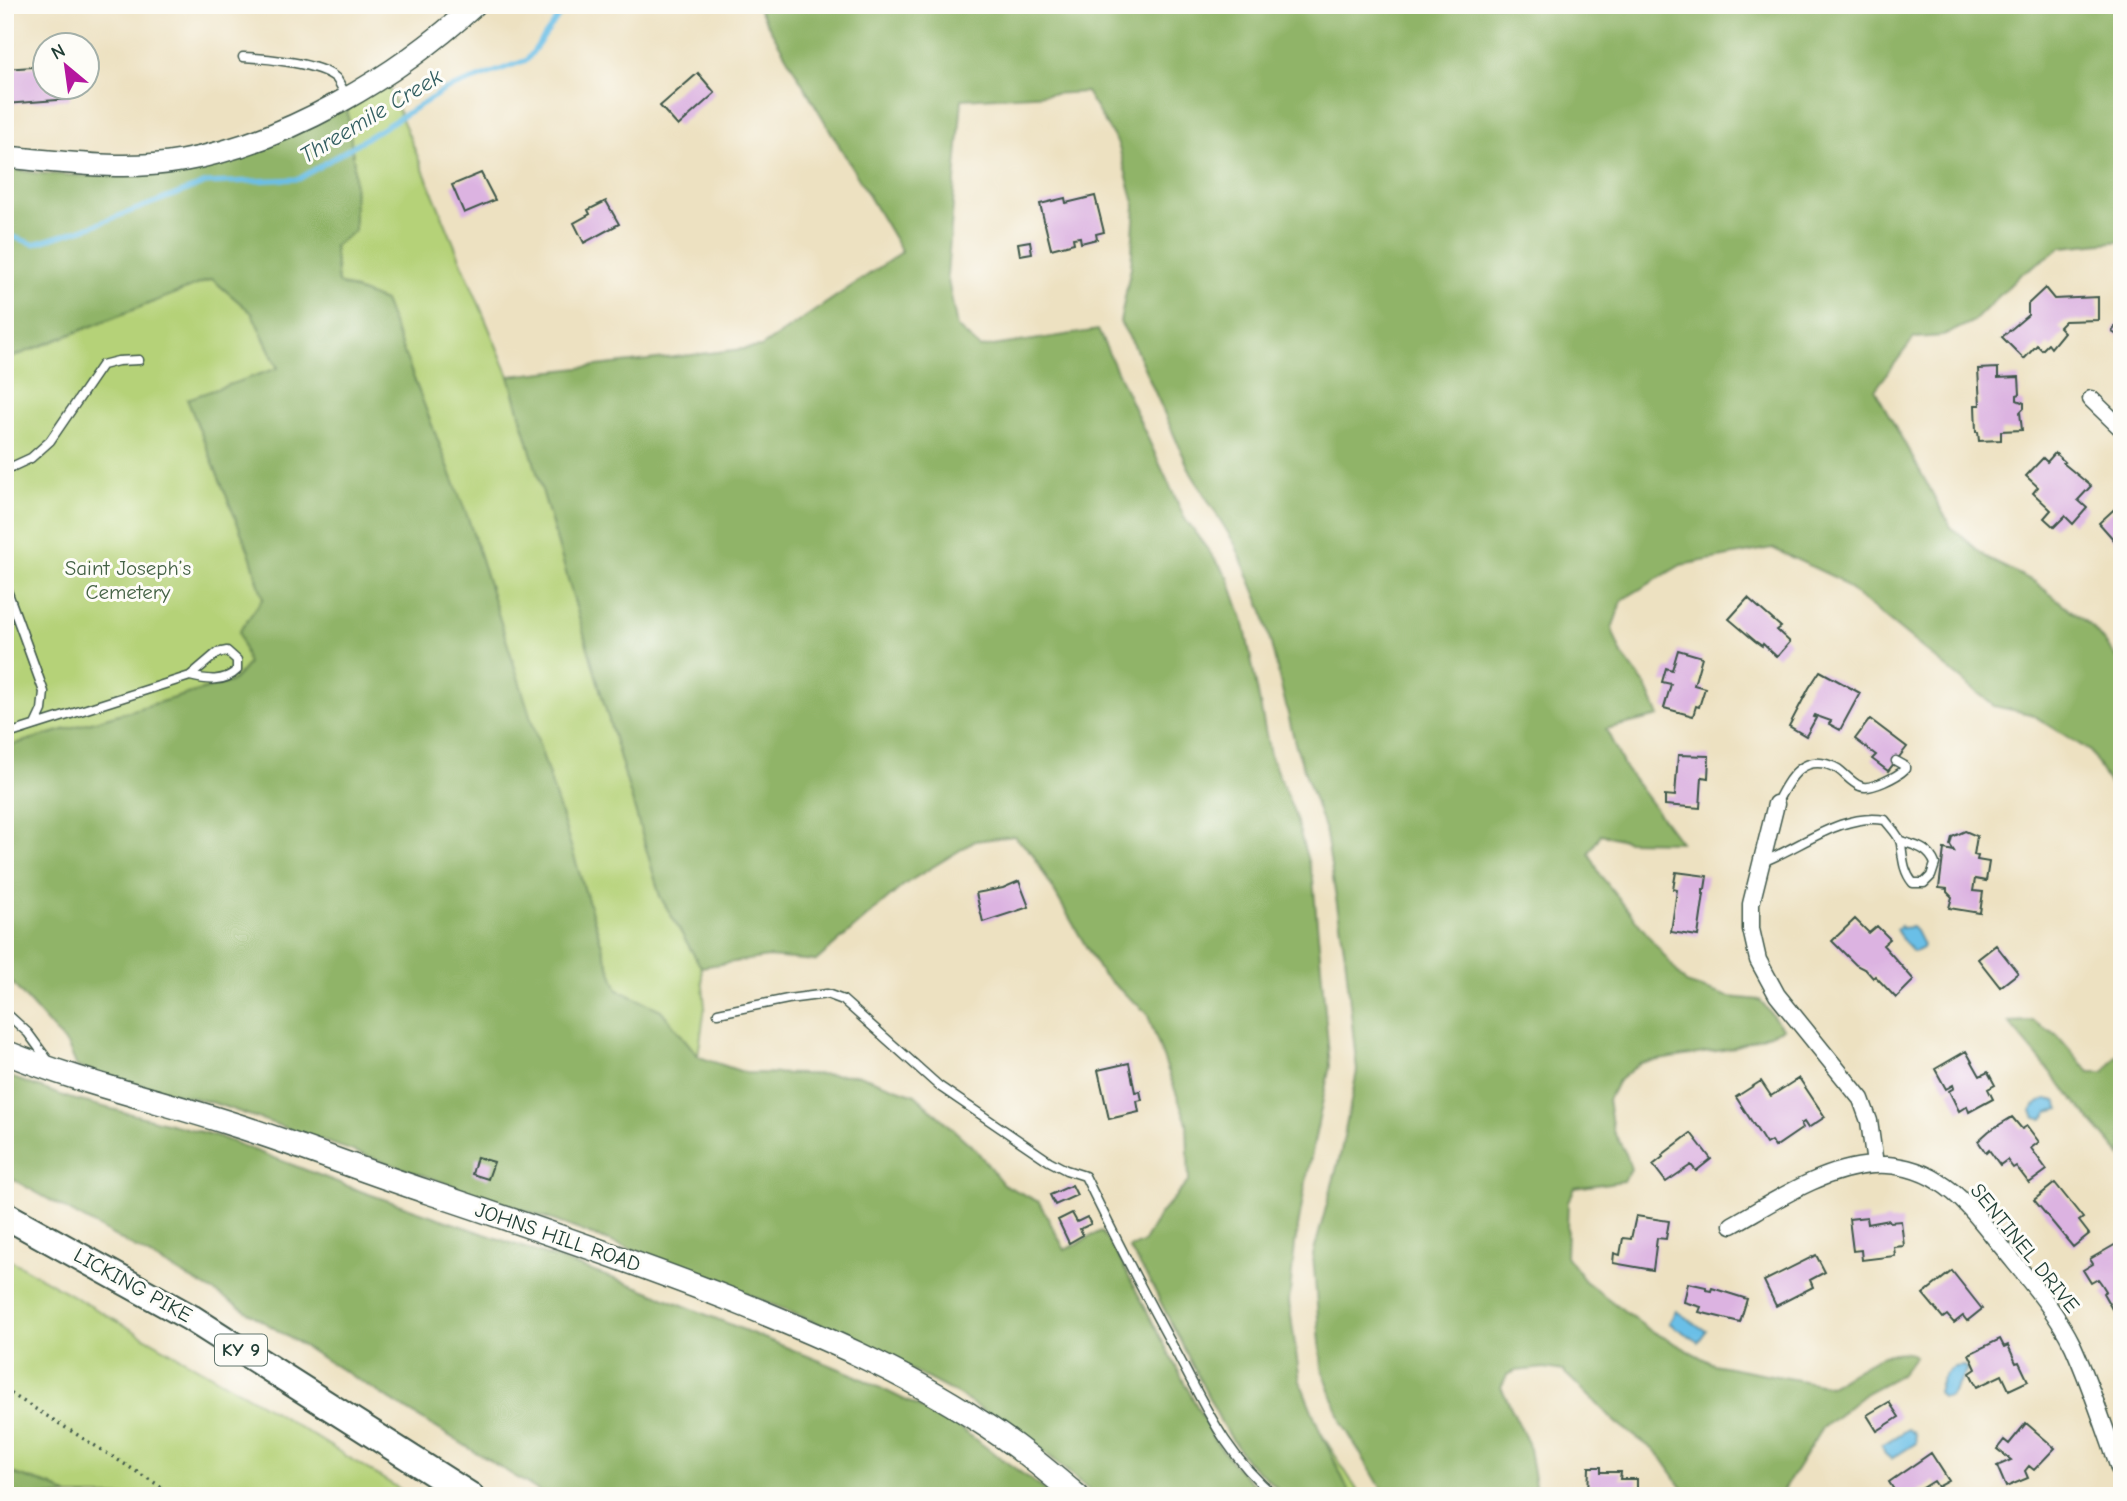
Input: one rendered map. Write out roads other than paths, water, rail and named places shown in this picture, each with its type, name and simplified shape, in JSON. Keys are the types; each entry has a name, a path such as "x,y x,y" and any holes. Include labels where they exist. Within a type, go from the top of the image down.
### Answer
{"main road":[{"name":"JOHNS HILL ROAD","path":"5,1052 56,1071 231,1123 414,1188 567,1238 816,1334 978,1420 1036,1461 1077,1496"},
{"name":"LICKING PIKE","path":"5,1215 191,1318 470,1496"}],"street":[{"path":"5,157 125,165 180,161 214,154 305,120 347,98 409,59 454,25 475,5"},
{"path":"2091,399 2122,429"},
{"path":"1776,804 1752,900 1751,929 1758,960 1776,995 1861,1099 1869,1121 1875,1164"},
{"name":"SENTINEL DRIVE","path":"1732,1225 1832,1173 1875,1164 1921,1172 1938,1180 1961,1198 2044,1298 2072,1345 2122,1476"}],"lane":[{"path":"243,57 272,58 309,67 335,78 347,98"},
{"path":"5,470 31,458 50,441 102,365 139,360"},
{"path":"5,585 44,692 42,710 35,725"},
{"path":"5,734 190,676 217,653 227,651 237,660 237,670 222,679 190,676"},
{"path":"1776,804 1795,772 1806,765 1818,762 1833,767 1860,786 1867,787 1900,774 1905,766 1896,761"},
{"path":"1762,862 1786,853 1826,831 1870,817 1885,820 1901,841 1925,849 1932,857 1935,864 1931,876 1924,883 1913,883 1908,877 1901,857 1901,841"},
{"path":"718,1013 827,994 843,1000 939,1086 1049,1161 1085,1176 1135,1277 1225,1444 1248,1471 1275,1496"},
{"path":"5,1012 28,1033 56,1071"}],"water":[{"path":"1901,926 1912,927 1916,931 1922,948 1914,952 1911,950 1896,929"},
{"path":"2046,1099 2056,1101 2060,1109 2048,1112 2043,1119 2035,1118 2032,1111 2034,1106"},
{"path":"1676,1311 1706,1331 1698,1342 1669,1323"},
{"path":"1964,1366 1967,1370 1952,1394 1942,1397 1938,1392 1942,1380 1954,1367"},
{"path":"1908,1429 1915,1434 1916,1443 1891,1459 1885,1454 1882,1445"}],"waterway":[{"name":"Threemile Creek","path":"5,234 34,244 92,226 206,183 299,179 445,90 527,60 567,5"}],"park label":[{"name":"Saint Joseph’s Cemetery","path":"128,580"}]}
